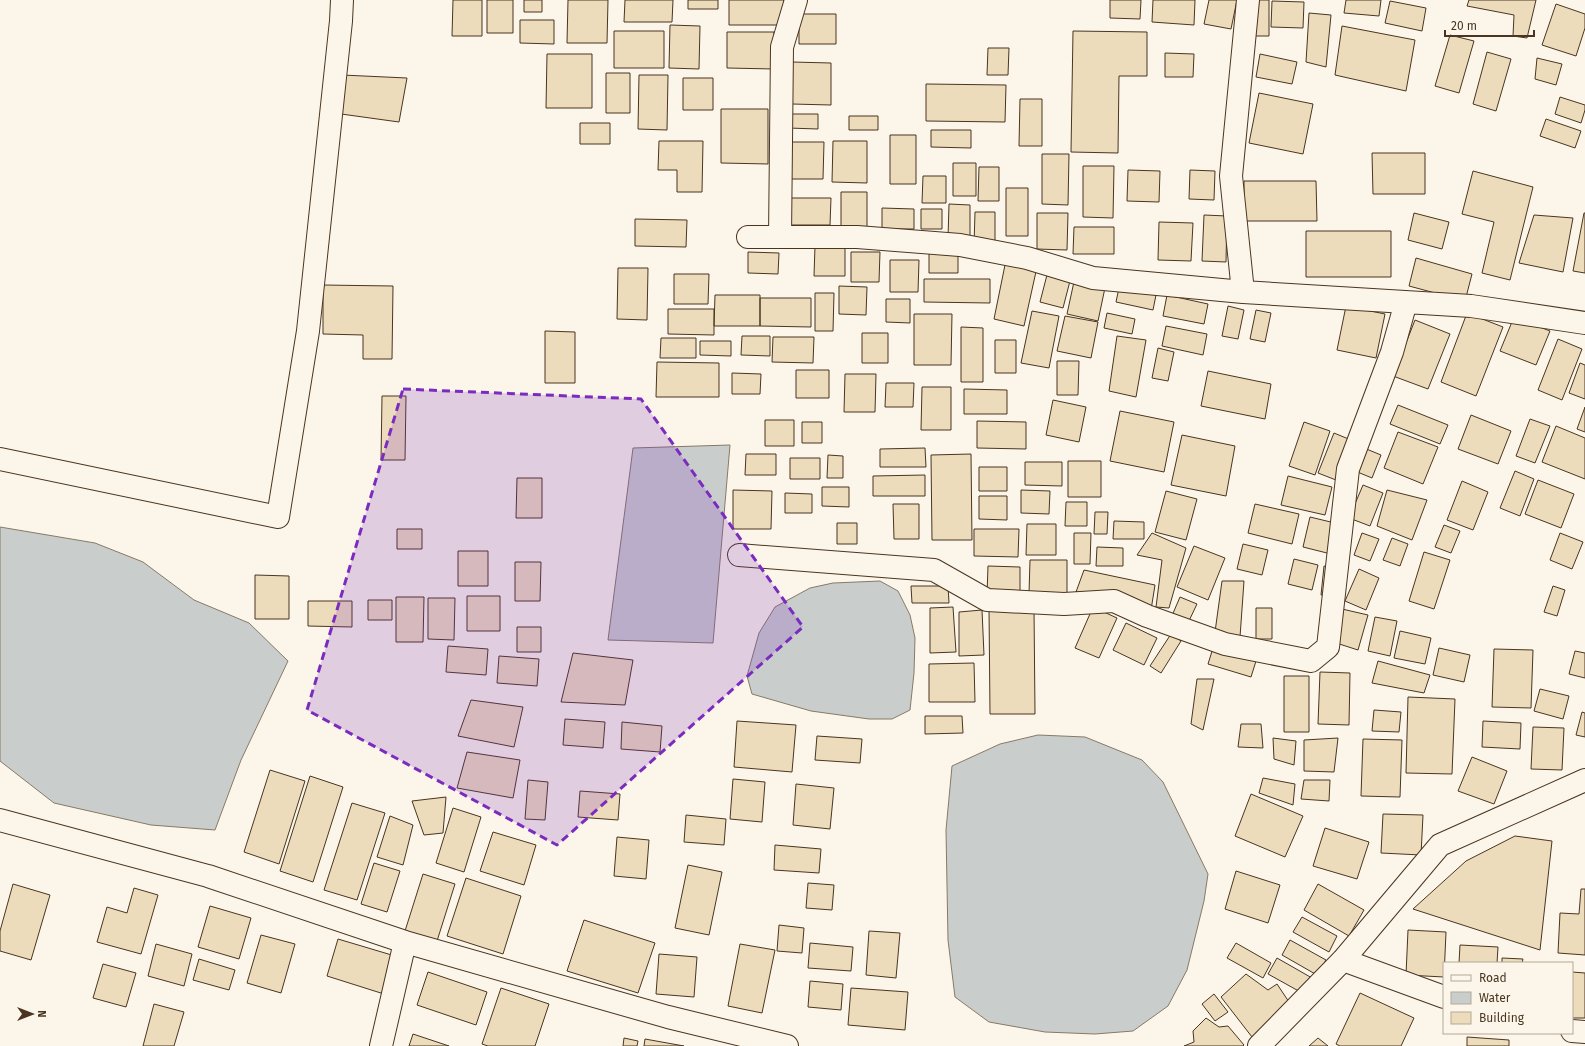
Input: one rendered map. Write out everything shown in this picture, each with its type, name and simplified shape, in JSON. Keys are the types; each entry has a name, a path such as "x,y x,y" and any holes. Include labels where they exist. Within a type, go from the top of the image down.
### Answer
{"street":[{"path":"0,459 278,517 308,331 342,0"},
{"path":"780,237 782,47 796,0"},
{"path":"1243,292 1231,176 1248,0"},
{"path":"748,237 857,237 960,245 1027,258 1093,278 1243,292 1471,306 1585,323"},
{"path":"739,554 934,570 987,600 1064,604 1114,601 1147,616 1225,644 1311,661 1328,647 1348,469 1392,352 1406,302"},
{"path":"1259,1046 1342,960 1440,846 1585,780"},
{"path":"0,820 208,876 404,942 668,1017 787,1046"},
{"path":"381,1046 404,942"},
{"path":"1342,960 1443,997"},
{"path":"1573,1031 1585,1032"}],"highlighted area":[{"path":"403,389 641,399 803,627 557,845 307,710"}],"water":[{"path":"730,445 713,643 608,640 633,448"},
{"path":"0,527 95,543 143,562 194,600 249,623 288,661 241,760 215,830 151,825 54,803 0,761"},
{"path":"880,581 898,591 910,615 915,638 914,673 910,710 892,719 869,719 811,711 752,694 747,676 759,633 775,607 810,588 833,583"},
{"path":"1038,735 1085,737 1142,760 1163,782 1208,874 1204,901 1187,970 1168,1006 1133,1031 1095,1034 1045,1032 989,1022 955,997 948,940 946,830 952,766 1000,744"}],"building":[{"path":"453,0 482,0 482,36 452,36"},
{"path":"487,0 513,0 513,33 487,33"},
{"path":"524,0 542,0 542,12 524,12"},
{"path":"568,0 608,0 607,43 567,43"},
{"path":"625,0 673,0 672,22 624,22"},
{"path":"688,0 718,0 718,9 688,9"},
{"path":"729,0 784,0 783,25 729,25"},
{"path":"1110,0 1141,0 1140,19 1110,18"},
{"path":"1153,0 1195,0 1194,25 1152,22"},
{"path":"1209,0 1237,0 1231,29 1204,24"},
{"path":"1250,0 1269,0 1269,36 1248,36"},
{"path":"1346,0 1381,0 1379,16 1344,13"},
{"path":"1469,0 1536,0 1527,38 1513,36 1514,15 1467,6"},
{"path":"1272,1 1304,2 1303,28 1271,27"},
{"path":"1390,1 1426,8 1422,31 1385,23"},
{"path":"1556,4 1585,14 1585,28 1576,56 1542,45"},
{"path":"1309,13 1331,15 1326,67 1306,62"},
{"path":"799,14 836,14 836,44 799,44"},
{"path":"520,20 554,20 554,44 520,43"},
{"path":"670,25 700,26 699,69 669,68"},
{"path":"1342,26 1415,40 1406,91 1335,75"},
{"path":"614,31 664,31 664,68 614,68"},
{"path":"1073,31 1147,32 1147,76 1119,76 1118,153 1071,152"},
{"path":"727,32 774,32 774,69 727,68"},
{"path":"1450,35 1474,41 1459,93 1435,86"},
{"path":"988,48 1009,48 1008,75 987,75"},
{"path":"1487,52 1511,59 1496,111 1473,104"},
{"path":"1165,53 1194,54 1193,77 1165,77"},
{"path":"547,54 592,54 592,108 546,108"},
{"path":"1260,54 1297,62 1292,84 1256,77"},
{"path":"1537,58 1562,64 1556,85 1535,79"},
{"path":"792,62 831,63 831,105 792,104"},
{"path":"606,73 630,73 630,113 606,113"},
{"path":"342,75 407,78 399,122 334,113"},
{"path":"639,75 668,75 667,130 638,129"},
{"path":"683,78 713,78 713,110 683,110"},
{"path":"926,84 1006,85 1005,122 926,121"},
{"path":"1259,93 1313,104 1303,154 1249,143"},
{"path":"1560,97 1585,105 1581,123 1555,114"},
{"path":"1020,99 1042,99 1042,146 1019,146"},
{"path":"721,109 768,109 768,164 721,163"},
{"path":"789,114 818,114 818,129 788,128"},
{"path":"849,116 878,116 878,130 849,130"},
{"path":"1546,119 1581,131 1575,148 1540,136"},
{"path":"580,123 610,123 610,144 580,144"},
{"path":"931,130 971,130 971,148 931,147"},
{"path":"890,135 916,135 916,184 890,184"},
{"path":"659,141 703,141 702,192 677,192 677,170 658,170"},
{"path":"833,141 867,141 867,183 832,182"},
{"path":"788,142 824,142 823,179 788,179"},
{"path":"1372,153 1425,153 1425,194 1373,194"},
{"path":"1042,154 1069,154 1068,205 1042,204"},
{"path":"953,163 976,163 976,196 953,196"},
{"path":"1083,166 1114,166 1113,218 1083,217"},
{"path":"979,167 999,167 999,201 978,201"},
{"path":"1128,170 1160,171 1159,202 1127,201"},
{"path":"1190,170 1215,171 1214,200 1189,199"},
{"path":"1473,171 1533,187 1510,280 1482,273 1494,222 1462,214"},
{"path":"923,176 946,176 946,203 922,203"},
{"path":"1244,181 1316,181 1317,221 1244,221"},
{"path":"1006,188 1028,188 1028,236 1006,236"},
{"path":"841,192 867,192 867,228 841,227"},
{"path":"788,198 831,198 830,225 788,225"},
{"path":"949,204 970,205 970,239 948,238"},
{"path":"882,208 914,209 914,229 882,229"},
{"path":"921,209 942,209 942,229 921,229"},
{"path":"975,212 995,212 995,246 974,246"},
{"path":"1037,213 1068,213 1067,250 1037,249"},
{"path":"1414,213 1449,222 1442,249 1408,240"},
{"path":"1585,213 1585,273 1573,271"},
{"path":"1204,215 1227,216 1226,262 1202,261"},
{"path":"1534,215 1573,218 1563,272 1519,263"},
{"path":"635,219 687,220 686,247 635,246"},
{"path":"1159,222 1193,223 1191,261 1158,260"},
{"path":"1074,227 1114,227 1114,254 1073,254"},
{"path":"1306,231 1391,231 1391,277 1306,277"},
{"path":"815,246 845,247 845,276 814,276"},
{"path":"748,252 779,253 778,274 748,273"},
{"path":"851,252 880,252 879,282 851,282"},
{"path":"929,253 958,253 958,273 929,273"},
{"path":"1416,258 1472,274 1465,301 1409,286"},
{"path":"890,260 919,260 918,292 890,292"},
{"path":"1006,260 1037,267 1024,326 994,319"},
{"path":"618,268 648,268 647,320 617,319"},
{"path":"1048,271 1071,277 1063,308 1040,302"},
{"path":"674,274 709,274 708,304 674,304"},
{"path":"1075,277 1106,283 1098,321 1067,314"},
{"path":"924,279 990,279 990,303 924,302"},
{"path":"1120,283 1157,290 1153,310 1116,302"},
{"path":"323,285 393,286 392,359 363,359 363,335 323,334"},
{"path":"839,286 867,287 866,315 839,314"},
{"path":"815,293 834,293 833,331 815,331"},
{"path":"715,295 760,295 760,326 714,326"},
{"path":"1167,295 1208,304 1204,324 1163,316"},
{"path":"760,298 811,298 811,327 760,326"},
{"path":"886,299 910,299 910,323 886,322"},
{"path":"1228,306 1244,310 1238,339 1222,336"},
{"path":"1346,306 1385,314 1376,358 1337,350"},
{"path":"668,309 714,309 714,335 668,334"},
{"path":"1256,310 1271,313 1265,342 1250,339"},
{"path":"1032,311 1059,316 1049,368 1021,363"},
{"path":"1107,313 1135,319 1132,334 1104,328"},
{"path":"1467,313 1503,327 1476,396 1441,382"},
{"path":"914,314 952,314 951,365 914,365"},
{"path":"1065,316 1098,322 1091,358 1057,351"},
{"path":"1514,317 1550,331 1536,365 1500,351"},
{"path":"1415,320 1450,334 1428,389 1393,376"},
{"path":"1166,326 1207,334 1203,355 1162,346"},
{"path":"961,327 983,328 983,382 961,382"},
{"path":"545,331 575,332 575,383 545,383"},
{"path":"862,333 888,333 888,363 862,363"},
{"path":"742,336 770,336 770,356 741,355"},
{"path":"1117,336 1146,340 1136,397 1109,391"},
{"path":"773,337 814,337 813,363 772,362"},
{"path":"661,338 696,338 696,358 660,358"},
{"path":"1558,339 1582,349 1562,400 1538,390"},
{"path":"995,340 1016,340 1016,373 995,373"},
{"path":"700,341 731,341 731,356 700,355"},
{"path":"1158,348 1174,352 1168,381 1152,378"},
{"path":"1057,361 1079,361 1078,395 1057,395"},
{"path":"657,362 719,363 719,397 656,397"},
{"path":"1580,363 1585,365 1585,399 1569,393"},
{"path":"796,370 829,370 829,398 796,398"},
{"path":"1208,371 1271,384 1265,419 1201,406"},
{"path":"732,373 761,374 760,394 732,394"},
{"path":"845,374 876,374 875,412 844,412"},
{"path":"886,383 914,383 913,407 885,407"},
{"path":"922,387 951,387 951,430 921,430"},
{"path":"964,389 1007,390 1007,414 964,414"},
{"path":"382,396 406,396 405,460 381,460"},
{"path":"1053,400 1086,407 1079,442 1046,435"},
{"path":"1398,405 1448,425 1440,444 1390,424"},
{"path":"1585,407 1585,432 1577,429"},
{"path":"1120,411 1174,422 1164,472 1110,461"},
{"path":"1471,415 1511,431 1498,464 1458,449"},
{"path":"1530,419 1550,426 1535,463 1516,456"},
{"path":"765,420 794,420 794,446 765,446"},
{"path":"977,421 1026,422 1026,449 977,448"},
{"path":"802,422 822,422 822,443 802,443"},
{"path":"1304,422 1330,431 1315,475 1289,466"},
{"path":"1556,426 1585,438 1585,479 1542,462"},
{"path":"1398,432 1438,447 1423,484 1384,468"},
{"path":"1334,433 1351,440 1336,480 1318,473"},
{"path":"1182,435 1235,446 1226,496 1171,485"},
{"path":"925,448 926,467 880,467 880,449"},
{"path":"1364,448 1381,455 1372,478 1355,471"},
{"path":"746,454 776,454 776,475 745,475"},
{"path":"971,454 972,540 932,540 931,455"},
{"path":"828,455 843,456 843,478 827,478"},
{"path":"790,458 820,458 820,479 790,479"},
{"path":"1068,461 1101,461 1101,497 1068,497"},
{"path":"1025,462 1062,462 1062,486 1025,485"},
{"path":"979,467 1007,467 1007,491 979,491"},
{"path":"1515,471 1534,479 1520,516 1500,508"},
{"path":"925,475 925,496 873,496 873,476"},
{"path":"1288,476 1332,487 1325,515 1281,505"},
{"path":"517,478 542,478 542,518 516,518"},
{"path":"1538,480 1574,494 1561,528 1525,514"},
{"path":"1462,481 1488,492 1473,530 1447,520"},
{"path":"1363,485 1383,493 1370,526 1349,518"},
{"path":"822,487 849,487 849,507 822,506"},
{"path":"733,490 772,491 771,529 733,529"},
{"path":"1021,490 1050,491 1049,514 1021,513"},
{"path":"1387,490 1427,500 1412,540 1377,526"},
{"path":"1166,491 1197,499 1186,540 1155,532"},
{"path":"785,493 812,494 812,513 785,513"},
{"path":"979,496 1007,496 1007,520 979,519"},
{"path":"1066,502 1087,502 1087,526 1065,526"},
{"path":"893,504 919,504 919,539 894,539"},
{"path":"1255,504 1299,514 1292,544 1248,533"},
{"path":"1095,512 1108,512 1107,534 1094,534"},
{"path":"1310,517 1339,524 1331,554 1303,547"},
{"path":"1114,521 1144,522 1144,539 1113,539"},
{"path":"837,523 857,523 857,544 837,544"},
{"path":"1027,524 1056,524 1056,555 1026,555"},
{"path":"1444,525 1460,531 1451,553 1435,547"},
{"path":"397,529 422,529 422,549 397,549"},
{"path":"974,529 1019,529 1018,557 974,556"},
{"path":"1074,533 1091,533 1090,564 1074,564"},
{"path":"1152,533 1186,548 1169,608 1156,607 1162,560 1137,555"},
{"path":"1362,533 1379,539 1370,561 1354,555"},
{"path":"1560,533 1583,542 1572,569 1550,560"},
{"path":"1392,538 1408,544 1400,566 1383,560"},
{"path":"1243,544 1268,550 1262,575 1237,569"},
{"path":"1194,546 1225,558 1208,600 1177,587"},
{"path":"1097,547 1123,548 1123,566 1096,566"},
{"path":"458,551 488,551 488,586 458,586"},
{"path":"1424,552 1450,560 1434,609 1409,601"},
{"path":"1294,559 1318,565 1312,590 1288,584"},
{"path":"1030,560 1067,560 1067,594 1029,594"},
{"path":"515,562 541,562 540,601 515,601"},
{"path":"988,566 1020,567 1020,595 987,595"},
{"path":"1324,566 1334,568 1330,596 1321,595"},
{"path":"1359,569 1379,578 1366,610 1345,601"},
{"path":"1084,570 1155,585 1151,610 1111,597 1076,592"},
{"path":"255,575 289,576 289,619 255,619"},
{"path":"1222,581 1244,581 1240,637 1215,632"},
{"path":"911,586 948,586 949,603 912,603"},
{"path":"1553,586 1565,590 1557,616 1544,612"},
{"path":"467,596 500,596 500,631 467,631"},
{"path":"396,597 424,597 423,642 396,642"},
{"path":"1180,597 1197,604 1187,625 1171,618"},
{"path":"428,598 455,598 454,640 428,639"},
{"path":"368,600 392,600 392,620 368,620"},
{"path":"308,601 352,601 352,627 308,626"},
{"path":"953,607 956,652 930,653 930,608"},
{"path":"1093,607 1117,618 1099,658 1075,648"},
{"path":"989,608 1034,608 1035,714 990,714"},
{"path":"1256,608 1272,608 1272,639 1256,639"},
{"path":"1342,609 1368,615 1358,650 1333,642"},
{"path":"982,610 984,655 959,656 959,612"},
{"path":"1375,617 1397,621 1390,656 1368,651"},
{"path":"1126,623 1157,638 1144,665 1113,650"},
{"path":"517,627 541,627 541,652 517,652"},
{"path":"1400,631 1431,638 1425,664 1394,658"},
{"path":"1171,634 1181,641 1161,673 1150,666"},
{"path":"448,646 488,649 486,675 446,672"},
{"path":"1213,648 1256,661 1251,677 1208,664"},
{"path":"1439,648 1470,655 1464,682 1433,675"},
{"path":"1494,649 1533,650 1531,708 1492,707"},
{"path":"1575,651 1585,653 1585,678 1569,674"},
{"path":"573,653 633,660 625,705 561,702"},
{"path":"499,656 539,659 537,686 497,683"},
{"path":"1378,661 1430,675 1424,693 1372,683"},
{"path":"974,663 975,702 929,702 929,664"},
{"path":"1320,672 1350,673 1349,725 1318,724"},
{"path":"1284,676 1309,676 1309,732 1284,732"},
{"path":"1197,679 1214,679 1203,730 1191,724"},
{"path":"1540,689 1569,696 1563,719 1534,711"},
{"path":"1408,697 1455,699 1452,774 1406,773"},
{"path":"471,700 523,707 514,747 458,736"},
{"path":"1374,710 1401,712 1399,732 1372,731"},
{"path":"1582,712 1585,713 1585,737 1576,735"},
{"path":"925,716 962,716 963,733 925,734"},
{"path":"565,719 605,722 603,748 563,745"},
{"path":"737,721 796,725 792,772 734,767"},
{"path":"1483,721 1521,723 1520,749 1482,747"},
{"path":"622,722 662,726 660,752 621,749"},
{"path":"1241,724 1261,724 1263,748 1238,747"},
{"path":"1533,727 1564,728 1562,770 1531,769"},
{"path":"817,736 862,739 860,763 815,760"},
{"path":"1273,738 1296,741 1294,765 1274,759"},
{"path":"1338,738 1334,772 1304,771 1304,740"},
{"path":"1363,739 1402,740 1400,797 1361,796"},
{"path":"467,752 520,760 513,798 457,788"},
{"path":"1472,757 1507,771 1494,804 1458,791"},
{"path":"270,770 305,781 279,864 244,852"},
{"path":"310,776 343,787 313,882 280,871"},
{"path":"1263,778 1295,784 1293,805 1259,793"},
{"path":"733,779 765,782 762,822 730,819"},
{"path":"528,780 548,782 545,820 525,819"},
{"path":"1304,780 1330,780 1329,801 1301,799"},
{"path":"796,784 834,788 830,829 793,825"},
{"path":"580,791 620,794 618,820 578,817"},
{"path":"1251,794 1303,816 1285,857 1235,836"},
{"path":"446,797 443,833 424,835 412,801"},
{"path":"352,803 385,813 357,900 324,890"},
{"path":"453,808 481,817 464,872 436,863"},
{"path":"1383,814 1423,815 1421,855 1381,853"},
{"path":"686,815 726,819 724,845 684,842"},
{"path":"390,816 413,825 403,865 377,857"},
{"path":"1325,828 1369,842 1357,879 1313,866"},
{"path":"493,832 536,845 524,885 480,871"},
{"path":"1515,836 1552,841 1540,950 1413,909 1466,861"},
{"path":"617,837 649,840 646,879 614,876"},
{"path":"775,845 821,849 819,873 774,870"},
{"path":"374,863 400,871 387,912 361,904"},
{"path":"688,865 722,872 709,935 675,928"},
{"path":"1236,871 1280,885 1268,923 1225,909"},
{"path":"423,874 455,884 437,941 405,931"},
{"path":"466,878 521,896 503,954 447,936"},
{"path":"808,883 834,885 832,910 806,908"},
{"path":"13,884 50,895 31,960 0,951 0,931"},
{"path":"1318,884 1364,910 1349,936 1304,910"},
{"path":"134,888 158,895 141,954 97,942 107,907 127,913"},
{"path":"1581,889 1585,889 1585,955 1558,953 1560,913 1579,914"},
{"path":"210,906 251,918 239,959 198,947"},
{"path":"1302,917 1337,936 1329,952 1293,932"},
{"path":"584,920 655,943 638,993 567,971"},
{"path":"779,925 804,928 802,953 777,951"},
{"path":"1408,930 1446,932 1443,977 1406,975"},
{"path":"869,931 900,933 896,978 866,975"},
{"path":"261,935 295,944 281,993 247,983"},
{"path":"338,939 395,956 384,994 327,976"},
{"path":"1290,940 1326,960 1317,975 1282,955"},
{"path":"810,943 853,947 851,971 808,968"},
{"path":"1236,943 1271,963 1263,978 1227,958"},
{"path":"156,944 192,954 184,986 148,976"},
{"path":"740,944 775,950 762,1013 728,1006"},
{"path":"1460,945 1498,947 1497,962 1459,962"},
{"path":"659,954 697,957 694,997 656,994"},
{"path":"1277,958 1312,978 1304,994 1268,974"},
{"path":"1502,958 1523,959 1522,962 1502,962"},
{"path":"199,959 235,970 229,990 193,980"},
{"path":"103,964 136,973 126,1007 93,998"},
{"path":"428,972 487,992 476,1025 417,1005"},
{"path":"1573,972 1585,973 1585,1018 1573,1018"},
{"path":"1246,974 1268,990 1277,984 1289,1002 1252,1037 1221,997"},
{"path":"810,981 843,984 841,1010 808,1007"},
{"path":"501,988 549,1004 535,1046 488,1046 482,1044"},
{"path":"851,988 908,992 905,1030 848,1025"},
{"path":"1360,993 1414,1018 1401,1046 1340,1046 1336,1044"},
{"path":"1214,994 1228,1012 1215,1021 1202,1004"},
{"path":"154,1004 184,1012 174,1046 143,1046"},
{"path":"1206,1018 1219,1027 1228,1026 1244,1045 1184,1046 1194,1042 1193,1031"},
{"path":"413,1034 449,1046 409,1046"},
{"path":"1467,1037 1509,1040 1509,1046 1467,1046"},
{"path":"624,1038 638,1041 637,1046 623,1046"},
{"path":"1318,1038 1328,1046 1309,1046"},
{"path":"645,1039 684,1046 644,1046"}]}
